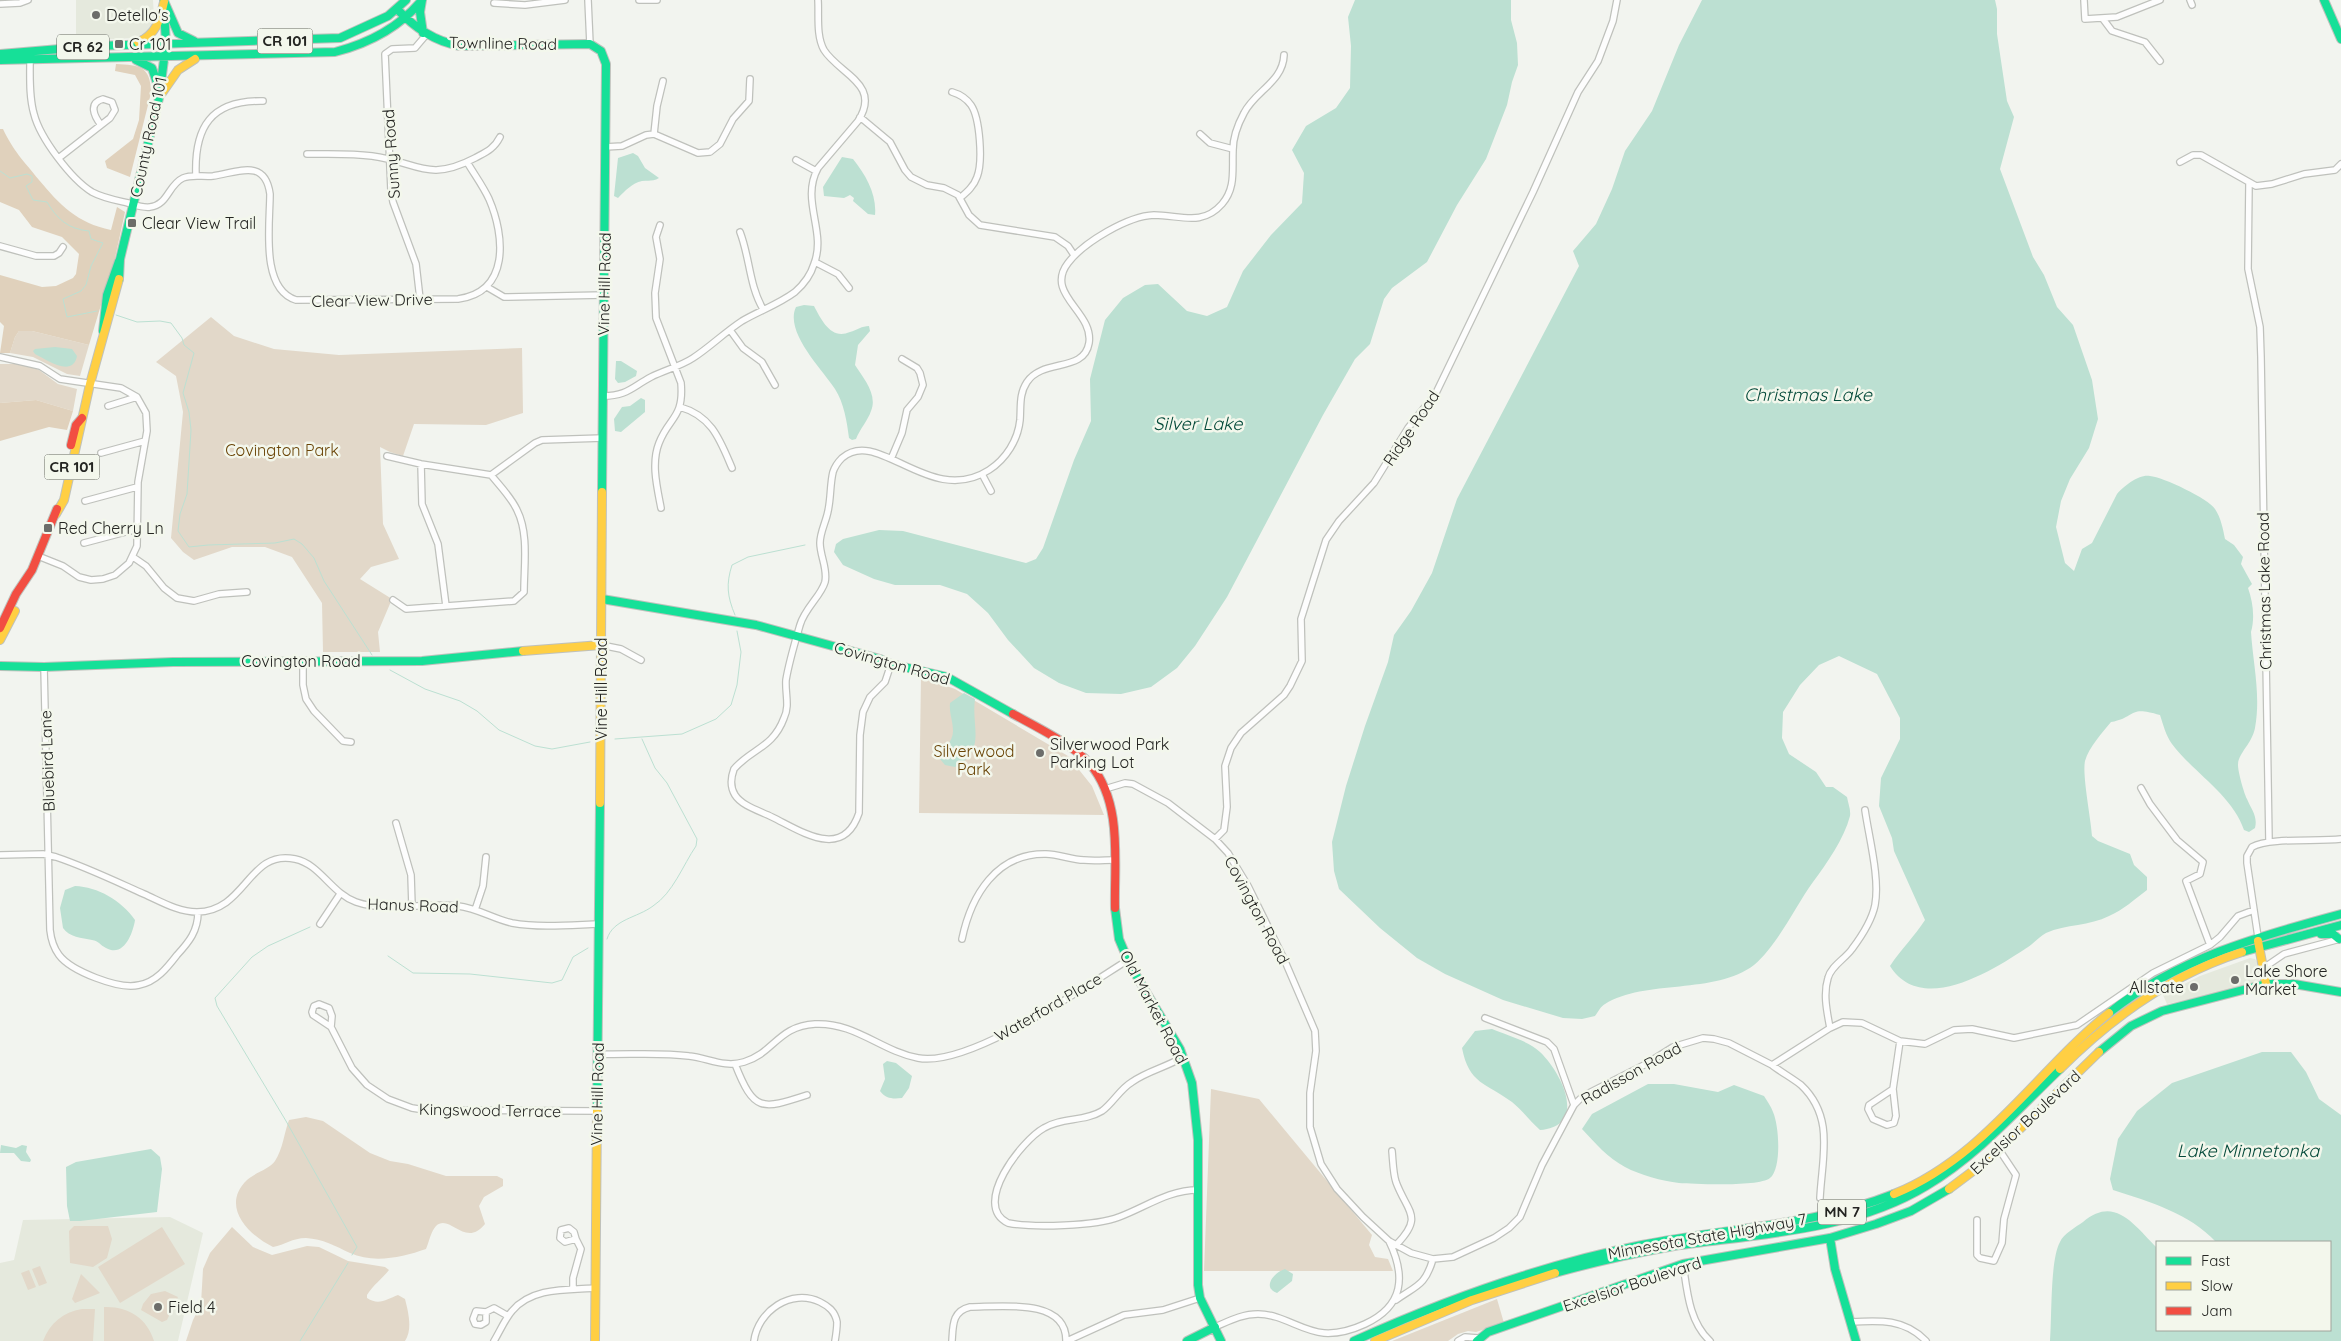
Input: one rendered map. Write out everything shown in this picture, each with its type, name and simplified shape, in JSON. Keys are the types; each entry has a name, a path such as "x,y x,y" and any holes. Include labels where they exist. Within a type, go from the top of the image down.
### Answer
{"street":[{"path":"0,4 20,3 28,0"},
{"name":"CR 101","path":"166,44 340,38 373,25 397,9 406,0"},
{"path":"406,18 422,0"},
{"path":"422,0 420,12 425,34"},
{"path":"494,4 525,5 565,0"},
{"path":"588,0 590,44"},
{"path":"639,0 657,0"},
{"path":"603,396 627,392 653,376 692,359 730,330 796,290 811,272 815,262 819,238 810,196 811,186 816,171 860,117 864,107 863,91 854,78 825,51 820,37 818,0"},
{"name":"Ridge Road","path":"1215,839 1224,830 1227,807 1225,766 1231,748 1241,733 1284,695 1302,661 1301,619 1326,540 1339,521 1374,483 1408,428 1436,394 1533,192 1578,92 1598,61 1613,21 1617,0"},
{"path":"2084,0 2085,19 2103,19 2128,13 2160,0"},
{"path":"2324,0 2337,19 2341,39"},
{"path":"164,1 178,33 194,41 210,43"},
{"path":"126,45 152,35 159,25 164,1"},
{"name":"County Road 101","path":"0,628 16,594 22,587 38,556 56,514 74,430 82,418 103,333 102,323 107,297 113,274 120,259 159,98 166,44 164,1"},
{"name":"Townline Road","path":"397,9 425,34 439,42 460,46 590,44"},
{"name":"CR 101","path":"165,57 335,52 375,39 406,18"},
{"path":"2103,19 2112,31 2145,42 2160,61"},
{"name":"Sunny Road","path":"420,299 416,264 393,202 389,159 385,54 392,49 415,48 425,34"},
{"name":"CR 62","path":"0,54 166,44"},
{"name":"Vine Hill Road","path":"590,44 601,51 606,64 596,1341"},
{"path":"890,664 885,682 870,697 863,712 860,735 860,804 856,821 844,835 828,840 819,839 735,796 731,783 734,769 765,746 784,718 787,702 786,682 803,615 825,582 826,574 820,542 828,512 835,467 846,455 861,450 870,450 922,474 945,481 969,479 982,474 1000,462 1014,442 1020,418 1020,398 1027,381 1048,366 1079,359 1088,348 1088,327 1062,288 1062,273 1074,256 1106,233 1130,220 1154,215 1198,219 1214,211 1222,204 1231,189 1233,149 1236,132 1244,111 1260,91 1277,77 1284,63 1284,55"},
{"name":"CR 101","path":"159,98 178,70 194,59 205,56"},
{"name":"CR 62","path":"0,60 30,61 165,57"},
{"path":"126,58 143,62 152,68 157,78 159,98"},
{"path":"30,61 34,115 43,136 80,183 101,196 133,204"},
{"path":"606,147 622,146 646,135 654,134 698,153 710,152 720,144 733,120 749,101 750,79"},
{"path":"654,134 657,106 663,81"},
{"path":"952,92 966,99 974,111 980,156 978,175 974,184 960,198"},
{"path":"60,157 102,125 110,118 115,110 108,100 99,100 93,108 96,118 102,125"},
{"path":"196,176 196,144 200,134 212,117 225,108 239,102 263,101"},
{"path":"860,117 890,142 905,170 911,177 927,185 951,190 960,198 969,215 980,225 1055,237 1068,246 1074,256"},
{"path":"1200,134 1217,146 1233,149"},
{"path":"307,154 355,154 389,159 431,171 450,170 495,147 500,137"},
{"path":"2180,162 2193,155 2201,155 2249,184 2256,186 2272,184 2304,174 2335,170 2341,164"},
{"path":"796,160 816,171"},
{"path":"466,162 488,199 498,231 499,264 497,272 487,287 504,297 604,295"},
{"name":"Clear View Drive","path":"133,204 144,207 157,205 167,197 178,181 196,176 214,176 241,169 249,169 261,175 266,181 270,194 271,270 277,287 288,298 304,302 466,298 487,287"},
{"name":"Christmas Lake Road","path":"2249,184 2248,269 2260,327 2261,357 2269,841"},
{"path":"660,225 656,237 660,270 655,293 656,312 660,330 681,383 680,407 674,420 662,434 656,451 656,478 661,508"},
{"path":"740,232 748,255 754,290 763,309"},
{"path":"0,246 44,257 59,253 63,247"},
{"path":"815,262 832,270 850,288"},
{"path":"730,330 743,348 762,362 774,385"},
{"path":"0,357 40,366 60,379 121,388 137,397 146,413 148,422 137,487 137,546 133,557 125,568 115,575 97,580 79,577 63,566 38,556"},
{"path":"891,459 902,433 907,410 918,396 922,385 917,368 902,359"},
{"path":"108,406 137,397"},
{"path":"680,407 696,413 711,425 732,468"},
{"path":"491,474 542,440 603,438"},
{"path":"101,453 144,441"},
{"path":"387,456 421,464 491,474 511,499 521,520 525,543 524,592 514,601 406,609 393,600"},
{"path":"421,464 422,504 438,544 446,606"},
{"path":"982,474 991,491"},
{"path":"86,502 137,487"},
{"path":"84,543 137,529"},
{"path":"133,557 146,566 164,588 177,598 194,601 219,594 247,592"},
{"name":"County Road 101","path":"0,640 20,601 22,587"},
{"name":"Covington Road","path":"602,599 756,625 880,659 890,664 947,677 1055,737 1090,764 1106,789 1125,783 1133,784 1168,803 1215,839 1228,853 1248,886 1284,959 1315,1031 1316,1051 1310,1093 1310,1127 1321,1164 1337,1189 1389,1241"},
{"path":"601,645 622,649 641,660"},
{"name":"Covington Road","path":"0,666 456,659 536,649 601,645"},
{"path":"303,660 304,692 310,705 343,741 351,742"},
{"name":"Bluebird Lane","path":"44,666 50,930 55,948 67,963 118,986 138,986 156,978 192,939 197,925 198,912"},
{"path":"2141,788 2170,832 2203,862 2200,874 2186,881 2210,944"},
{"name":"Old Market Road","path":"1106,789 1114,815 1116,926 1128,960 1183,1057 1195,1099 1200,1298 1221,1341"},
{"path":"1830,1028 1827,1013 1828,978 1831,972 1852,949 1872,916 1875,905 1872,861 1865,810"},
{"path":"396,823 411,875 412,906"},
{"path":"2266,984 2262,969 2247,856 2252,847 2269,841 2310,842 2341,839"},
{"path":"962,939 966,921 981,890 993,874 1012,860 1036,854 1048,854 1083,860 1115,860"},
{"name":"Hanus Road","path":"0,855 49,855 71,862 174,907 198,912 218,908 227,903 236,896 257,869 275,860 285,858 300,861 313,867 340,894 355,902 367,905 456,905 523,924 599,924"},
{"path":"475,910 484,886 486,857"},
{"path":"320,924 340,894"},
{"path":"1772,1065 1830,1028 1843,1022 1862,1023 1900,1041 1925,1044 1954,1030 1964,1029 2014,1038 2070,1028 2085,1021 2111,1000 2152,973 2210,944 2220,937 2238,916 2254,910"},
{"name":"Minnesota State Highway 7","path":"1354,1341 1429,1309 1542,1269 1642,1245 1787,1223 1843,1212 1869,1204 1908,1188 1938,1171 1976,1142 2088,1030 2147,985 2204,955 2258,937 2341,914"},
{"name":"Minnesota State Highway 7","path":"1375,1341 1476,1298 1561,1271 1641,1252 1845,1219 1896,1201 1943,1176 1981,1148 2069,1059 2123,1014 2172,983 2205,967 2259,948 2341,925"},
{"path":"2262,969 2284,954 2340,939 2337,935 2329,934 2300,936"},
{"name":"Waterford Place","path":"598,1054 689,1056 721,1064 735,1064 754,1058 787,1031 796,1027 816,1024 846,1027 909,1056 931,1060 942,1058 1001,1037 1128,960"},
{"name":"Excelsior Boulevard","path":"1479,1340 1488,1332 1683,1264 1830,1238 1883,1222 1923,1205 1969,1175 2000,1150 2103,1048 2131,1026 2173,1007 2266,984 2284,983 2341,992"},
{"path":"1485,1018 1547,1042 1554,1049 1574,1105"},
{"name":"Kingswood Terrace","path":"331,1027 359,1077 378,1093 400,1105 424,1110 597,1111"},
{"name":"Radisson Road","path":"1389,1241 1411,1253 1433,1259 1453,1257 1494,1238 1520,1217 1542,1165 1574,1105 1584,1096 1646,1064 1673,1047 1703,1038 1729,1043 1772,1065 1801,1085 1814,1101 1823,1122 1825,1141 1820,1198"},
{"path":"1892,1089 1869,1105 1868,1109 1873,1119 1887,1125 1894,1123 1896,1116 1892,1089 1900,1041"},
{"path":"1183,1057 1131,1082 1102,1110 1083,1118 1053,1123 1035,1134 1001,1177 996,1192 996,1205 1000,1217 1014,1224 1088,1224 1118,1218 1178,1191 1198,1190"},
{"path":"735,1064 748,1093 758,1103 773,1105 807,1095"},
{"path":"1977,1220 1977,1255 1980,1258 1994,1262 2002,1243 2004,1219 2016,1175 2000,1150"},
{"path":"1392,1151 1395,1181 1412,1216 1409,1232 1397,1244"},
{"path":"1830,1238 1835,1269 1856,1341"},
{"path":"574,1289 573,1278 581,1252 576,1239"},
{"path":"1389,1241 1396,1256 1400,1274 1398,1290 1393,1302"},
{"path":"1187,1341 1240,1316 1261,1314 1276,1316 1314,1331 1343,1332 1373,1320 1393,1302 1420,1285 1428,1276 1433,1259"},
{"path":"1683,1264 1692,1313 1706,1340"},
{"path":"494,1341 508,1316 530,1296 552,1291 596,1288"},
{"path":"754,1341 758,1324 770,1311 790,1298 804,1296 831,1309 837,1322 835,1341"},
{"path":"952,1341 956,1315 970,1307 1040,1308 1053,1314 1058,1320 1066,1341 1124,1315 1163,1310 1200,1298"},
{"path":"486,1312 494,1308 508,1316"},
{"path":"1851,1322 1887,1321 1897,1323 1916,1331 1926,1341"},
{"path":"1458,1341 1466,1337 1479,1340"}],"shaded area":[{"path":"76,0 153,0 154,17 152,25 148,31 134,38 76,41"},
{"path":"116,64 137,66 146,72 150,84 151,93 130,177 107,168 105,161 133,139 139,120 141,86 135,75 115,71"},
{"path":"0,129 3,129 23,161 47,189 62,205 79,218 88,223 111,230 117,207 125,212 115,258 89,345 32,331 19,331 10,353 0,353 4,326 0,322 0,275 42,287 56,286 73,278 76,274 79,254 62,237 32,227 19,210 0,202"},
{"path":"36,400 73,411 67,430 49,427 0,441 0,403"},
{"path":"2250,958 2255,959 2258,963 2259,979 2257,984 2167,1004 2163,995 2200,976"},
{"path":"170,1217 203,1233 178,1341 0,1341 0,1263 14,1260 23,1220"}],"green space":[{"name":"Covington Park","path":"211,317 234,336 274,349 339,355 522,348 523,413 486,425 414,424 403,456 380,447 383,524 399,559 371,567 360,579 392,599 378,632 380,652 323,652 322,603 292,557 265,547 232,547 194,560 183,552 171,538 183,412 176,376 156,362"},
{"path":"19,331 32,331 89,345 80,376 67,374 33,357 10,353"},
{"path":"0,364 22,364 39,370 58,384 77,389 73,411 36,400 0,403"},
{"name":"Silverwood Park","path":"921,677 955,689 1068,756 1092,786 1104,815 919,813"},
{"path":"1211,1089 1259,1099 1372,1235 1369,1245 1375,1257 1388,1259 1393,1271 1204,1271"},
{"path":"306,1117 323,1121 370,1153 390,1161 408,1164 446,1176 497,1176 503,1179 503,1186 484,1197 479,1206 485,1224 478,1231 464,1232 441,1223 434,1228 426,1249 408,1255 379,1259 369,1258 350,1253 323,1241 306,1238 273,1247 255,1235 240,1219 236,1200 239,1190 247,1180 275,1161 280,1151 289,1120"},
{"path":"74,1226 108,1226 112,1239 107,1258 93,1267 70,1263 69,1231"},
{"path":"162,1227 185,1264 120,1303 98,1267"},
{"path":"232,1227 253,1247 272,1255 307,1246 319,1247 348,1261 385,1267 389,1270 369,1291 367,1298 379,1302 398,1295 405,1299 409,1331 405,1341 186,1341 201,1304 203,1269 210,1253"},
{"path":"40,1266 47,1283 39,1286 32,1269"},
{"path":"29,1270 36,1287 28,1290 21,1273"},
{"path":"81,1274 100,1293 75,1303 72,1299"},
{"name":"Field 4","path":"165,1291 178,1297 167,1320 162,1322 141,1310 151,1294"},
{"path":"1497,1299 1504,1323 1476,1332 1468,1331 1458,1334 1448,1341 1392,1341"},
{"path":"104,1307 129,1311 135,1315 147,1326 154,1341 104,1341"},
{"path":"95,1309 93,1341 43,1341 49,1329 58,1319 75,1310"}],"water":[{"name":"Silver Lake","path":"1355,0 1511,0 1511,20 1517,43 1518,65 1507,105 1486,159 1457,205 1427,262 1392,288 1384,299 1370,344 1355,359 1323,415 1227,597 1195,646 1177,668 1151,687 1121,694 1086,693 1059,683 1034,668 1008,640 988,613 967,594 940,585 895,585 874,579 843,565 834,552 836,544 843,539 879,530 903,531 1026,563 1036,559 1043,548 1074,460 1091,421 1090,379 1105,320 1123,298 1145,285 1158,284 1187,311 1207,316 1227,307 1243,271 1271,235 1302,203 1304,173 1292,150 1306,126 1336,108 1350,88 1351,46 1348,17"},
{"name":"Christmas Lake","path":"1702,0 1995,0 1997,34 2007,101 2014,117 2000,169 2033,257 2044,275 2057,307 2073,325 2092,380 2098,419 2089,448 2070,479 2061,501 2056,527 2065,563 2074,571 2082,549 2092,543 2117,494 2128,484 2141,477 2156,477 2175,484 2195,494 2215,509 2225,539 2234,545 2243,557 2241,564 2252,584 2248,588 2253,610 2251,632 2257,692 2257,716 2253,734 2240,756 2238,765 2243,787 2254,813 2256,824 2255,828 2249,832 2244,830 2238,817 2222,795 2172,744 2166,734 2160,715 2142,711 2111,722 2093,745 2085,761 2084,768 2092,836 2098,841 2130,854 2134,865 2147,877 2147,890 2119,911 2102,919 2046,933 2028,947 1994,968 1975,977 1937,988 1919,987 1903,980 1890,966 1925,920 1894,851 1892,838 1879,806 1881,778 1900,739 1900,718 1877,674 1839,656 1819,665 1800,685 1783,712 1782,738 1789,754 1816,772 1826,787 1833,787 1847,797 1850,816 1844,833 1834,851 1770,948 1754,965 1738,974 1700,984 1621,996 1605,1004 1595,1016 1582,1019 1563,1018 1503,1000 1445,974 1417,958 1380,928 1339,889 1334,871 1332,842 1346,786 1388,662 1394,635 1411,611 1432,573 1457,499 1579,266 1573,251 1596,224 1612,189 1625,151 1652,111 1679,45"},
{"path":"633,153 638,156 645,168 659,178 635,184 618,198 614,196 618,158"},
{"path":"842,157 853,159 866,178 874,200 875,215 868,214 853,201 854,198 850,195 844,198 824,196 823,187"},
{"path":"804,305 814,306 828,328 837,333 843,334 869,326 870,331 858,345 855,365 869,386 873,405 856,439 852,440 849,438 845,413 838,394 806,350 795,328 794,317 796,307"},
{"path":"55,347 72,349 77,356 75,362 70,366 59,366 35,354 33,351 35,349"},
{"path":"616,361 621,361 637,371 636,376 625,382 618,383 615,379"},
{"path":"641,398 645,400 645,412 621,432 615,431 614,419 622,407 630,406"},
{"path":"964,693 975,699 976,737 971,753 955,767 945,765 940,759 953,735 950,703"},
{"path":"75,886 92,889 108,896 123,906 135,920 130,937 123,947 118,950 112,950 98,942 72,935 63,928 60,908 65,890"},
{"path":"1492,1029 1524,1041 1535,1048 1556,1072 1566,1097 1567,1109 1564,1119 1555,1126 1540,1130 1516,1105 1480,1081 1469,1069 1462,1048 1475,1031"},
{"name":"Lake Minnetonka","path":"2262,1052 2291,1052 2306,1072 2319,1099 2341,1115 2341,1341 2050,1341 2054,1261 2060,1242 2073,1228 2094,1214 2105,1211 2123,1216 2156,1247 2156,1331 2331,1331 2331,1241 2215,1241 2194,1223 2181,1216 2155,1204 2113,1190 2110,1179 2118,1139 2137,1111 2172,1083"},
{"path":"887,1061 896,1063 912,1076 909,1088 902,1098 890,1098 880,1091 885,1079 883,1064"},
{"path":"1648,1084 1674,1084 1718,1092 1734,1085 1764,1096 1772,1110 1777,1126 1778,1156 1774,1173 1764,1181 1753,1183 1679,1183 1644,1175 1625,1167 1613,1159 1582,1129 1592,1114"},
{"path":"1,1145 16,1148 22,1145 27,1146 26,1152 31,1160 30,1162 21,1161 14,1153 0,1153"},
{"path":"151,1149 160,1157 162,1169 157,1212 70,1221 67,1206 66,1167 76,1162"},
{"path":"1285,1269 1293,1274 1292,1281 1277,1293 1270,1287 1271,1280 1277,1273"}],"waterway":[{"path":"0,171 10,178 27,174 32,176 32,182 26,186 33,200 47,202 64,222 75,228 89,231 91,239 103,243 91,266 86,285 81,291 63,299 67,317 97,311"},
{"path":"116,315 137,322 160,321 171,323 182,338 184,345 194,353 183,393 189,412 191,430 187,494 180,514 178,531 189,547 275,543 294,539 302,544 314,558 324,581 372,655"},
{"path":"735,615 728,590 732,565 748,557 805,545"},
{"path":"615,739 682,734 716,719 731,705 737,685 741,652 737,631"},
{"path":"390,670 425,689 460,701 477,711 499,730 535,746 552,749 590,742"},
{"path":"607,939 614,927 647,910 666,894 696,846 697,839 667,783 655,768 642,739"},
{"path":"310,927 268,946 252,957 215,998 217,1006 286,1121 357,1247 352,1255"},
{"path":"388,956 413,973 470,974 552,983 562,980 573,957 588,948"},
{"path":"300,1341 348,1263"}],"traffic: fast":[{"path":"0,54 95,46 340,38 388,16 406,0"},
{"path":"422,0 420,12 423,33"},
{"path":"0,60 335,52 360,44 383,33 404,19 422,0"},
{"path":"2324,0 2341,39"},
{"path":"164,1 178,33 194,41"},
{"path":"164,9 166,44"},
{"path":"397,9 426,33 442,41 460,46 590,44 601,51 606,64 602,492"},
{"path":"119,279 120,259 159,98 166,44"},
{"path":"136,60 152,68 158,86"},
{"path":"103,331 107,295 119,261"},
{"path":"602,599 756,625 880,659 891,664 947,677 1013,714"},
{"path":"0,666 44,667 173,662 422,661 523,651"},
{"path":"597,1111 600,803"},
{"path":"1115,908 1119,939 1130,965 1180,1049 1192,1083 1198,1140 1198,1285 1200,1298 1221,1341"},
{"path":"2109,1013 2135,994 2162,978 2219,951 2341,914"},
{"path":"2242,952 2341,925"},
{"path":"2321,934 2333,934 2339,939"},
{"path":"2099,1052 2131,1026 2162,1011 2266,984 2294,984 2341,992"},
{"path":"1555,1273 1614,1258 1674,1246 1771,1234 1836,1222 1867,1213 1897,1201 1926,1186 1963,1160 2060,1069"},
{"path":"1477,1341 1488,1332 1683,1264 1830,1238 1876,1224 1911,1211 1949,1189"},
{"path":"1354,1341 1460,1297 1531,1273 1642,1245 1801,1220 1864,1205 1894,1194"},
{"path":"1830,1238 1835,1269 1856,1341"},
{"path":"1187,1341 1215,1327"}],"traffic: slow":[{"path":"138,42 153,31 159,21 164,2"},
{"path":"162,93 178,70 195,59"},
{"path":"56,514 64,500 90,384 119,279"},
{"path":"600,803 602,492"},
{"path":"0,640 15,611"},
{"path":"523,651 601,645"},
{"path":"2258,941 2266,984"},
{"path":"2060,1069 2101,1032 2144,999 2191,972 2242,952"},
{"path":"1894,1194 1926,1178 1955,1159 2008,1112 2082,1036 2109,1013"},
{"path":"1949,1189 1989,1159 2099,1052"},
{"path":"595,1341 597,1111"},
{"path":"1375,1341 1472,1300 1555,1273"}],"traffic: jam":[{"path":"71,445 76,425 82,418"},
{"path":"0,628 16,594 32,570 57,509"},
{"path":"1013,714 1075,750 1090,764 1101,779 1108,796 1112,814 1115,852 1115,908"}],"place":[{"name":"Detello's","path":"96,15"},
{"name":"Cr 101","path":"119,44"},
{"name":"Clear View Trail","path":"132,223"},
{"name":"Red Cherry Ln","path":"48,528"},
{"name":"Silverwood Park Parking Lot","path":"1040,753"},
{"name":"Lake Shore Market","path":"2235,980"},
{"name":"Allstate","path":"2194,987"},
{"name":"Field 4","path":"158,1307"}]}
